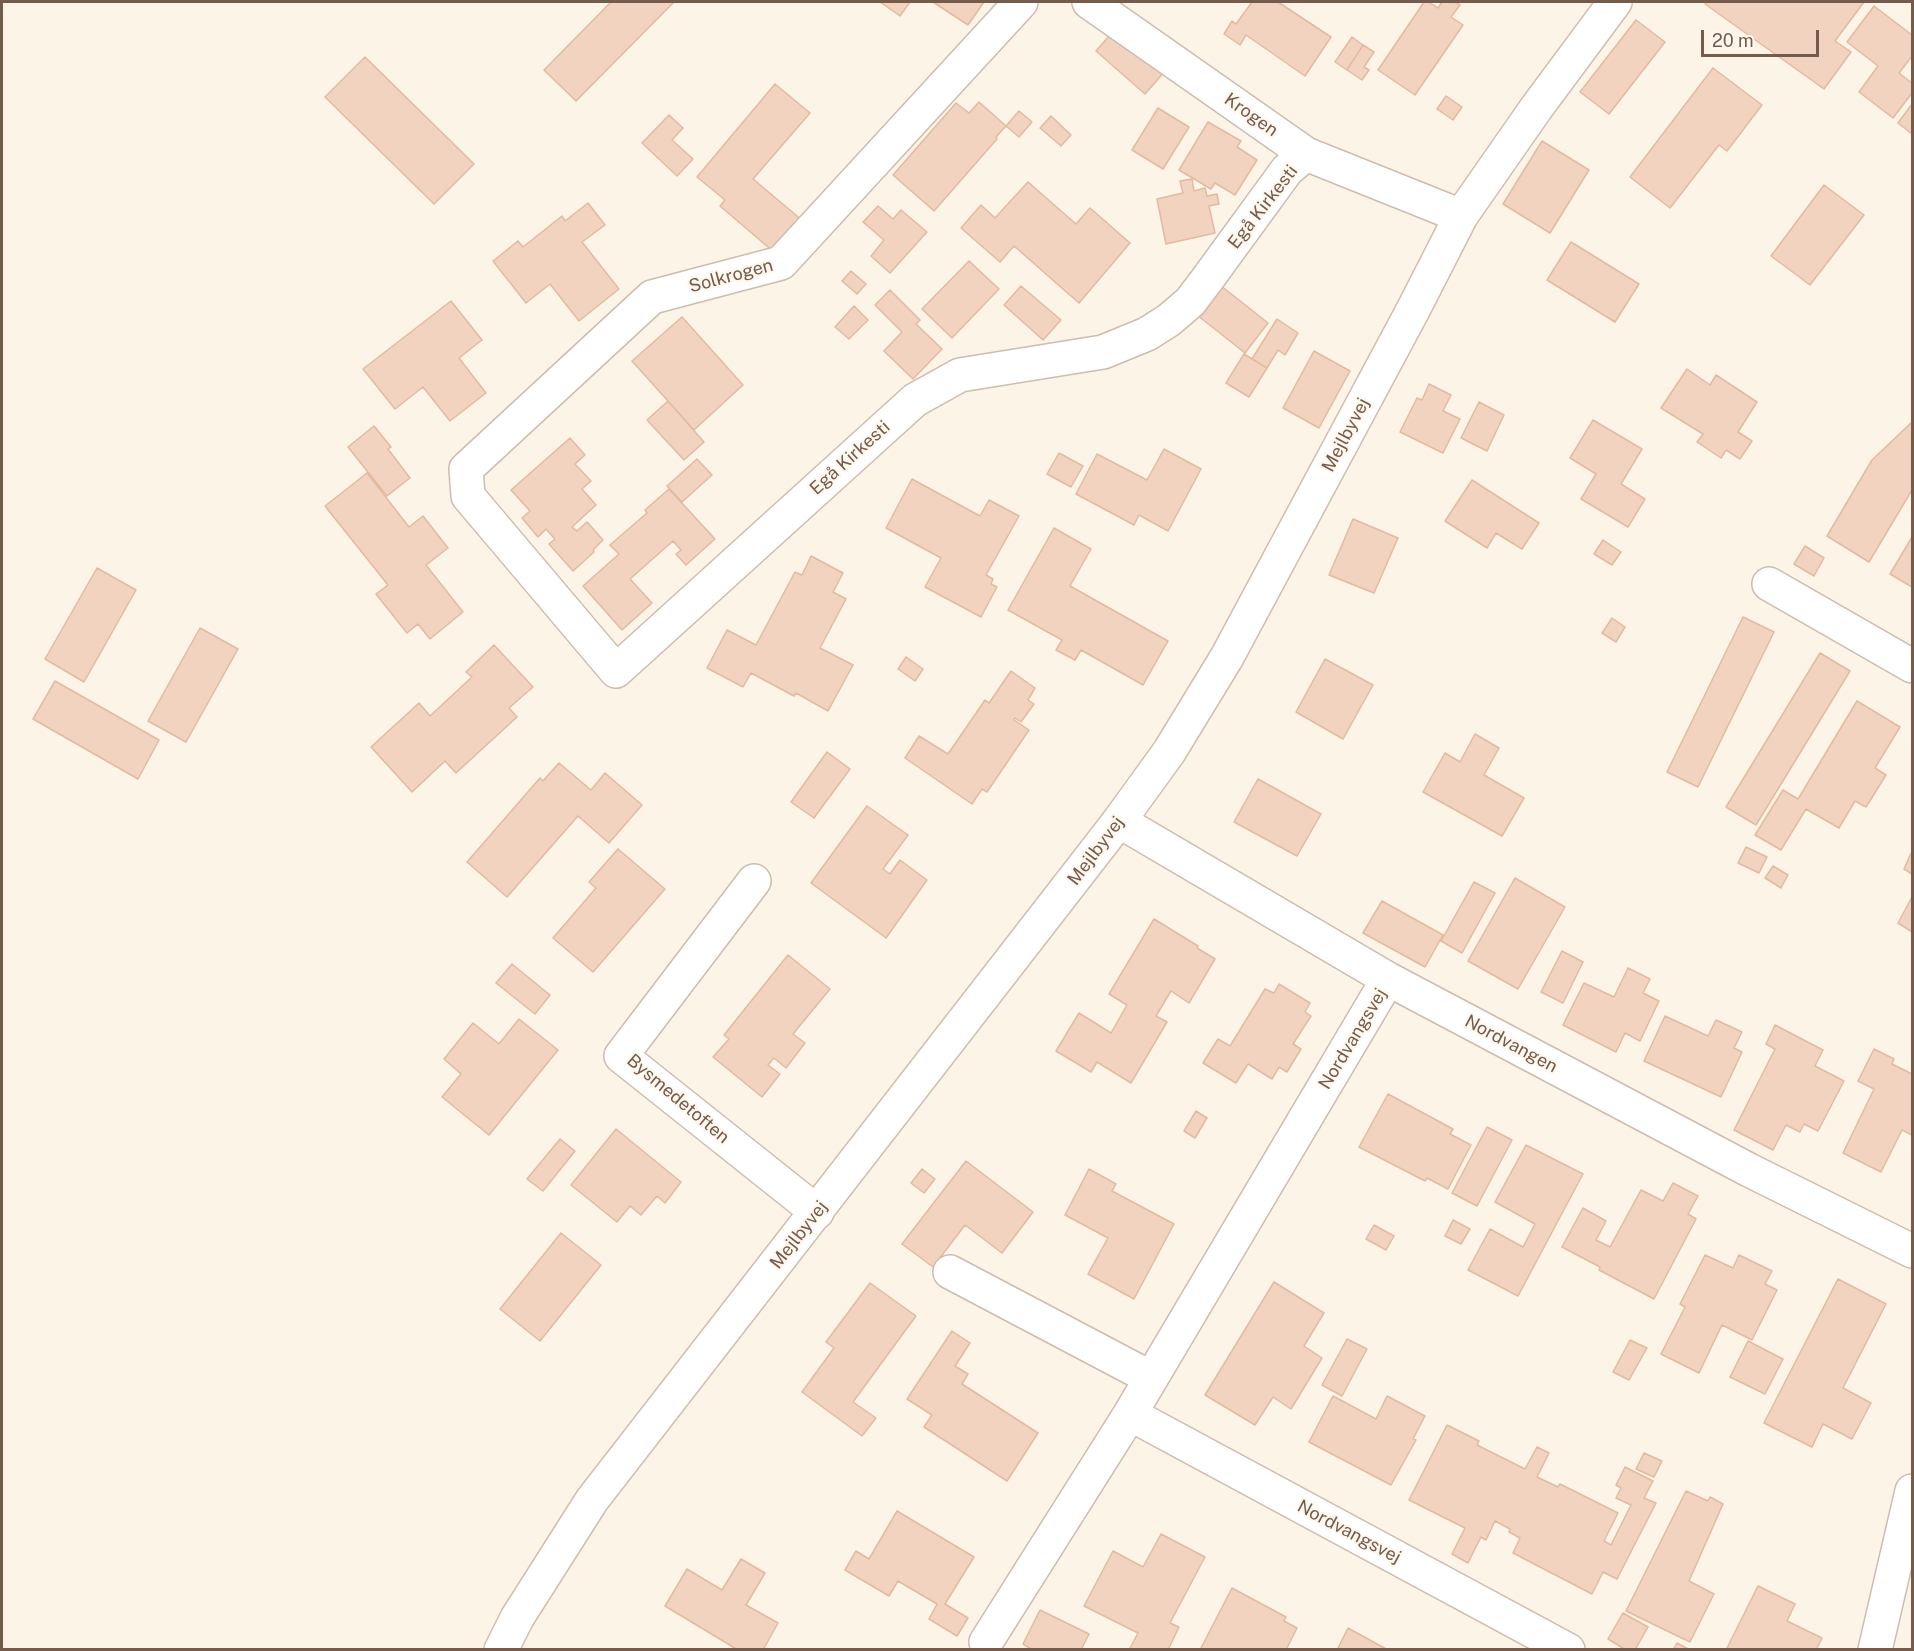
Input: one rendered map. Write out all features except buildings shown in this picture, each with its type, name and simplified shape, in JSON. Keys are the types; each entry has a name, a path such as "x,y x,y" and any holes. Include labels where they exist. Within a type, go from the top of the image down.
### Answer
{"street":[{"name":"Solkrogen","path":"466,469 652,297 781,263 1021,2"},
{"name":"Krogen","path":"1089,2 1306,154 1461,216"},
{"name":"Mejlbyvej","path":"501,1650 517,1618 592,1500 1119,821 1168,752 1227,657 1408,320 1461,216 1570,61 1615,2"},
{"name":"Egå Kirkesti","path":"466,469 468,496 616,671 915,399 960,375 1103,352 1147,334 1168,320 1190,302 1287,170 1306,154"},
{"path":"1769,584 1912,666"},
{"name":"Nordvangen","path":"1119,821 1388,979 1749,1170 1912,1251"},
{"name":"Bysmedetoften","path":"754,881 621,1056 817,1212"},
{"name":"Nordvangsvej","path":"986,1642 1130,1414 1388,979"},
{"path":"950,1272 1151,1378"},
{"name":"Nordvangsvej","path":"1130,1414 1568,1650"},
{"path":"1875,1650 1912,1491"}]}
